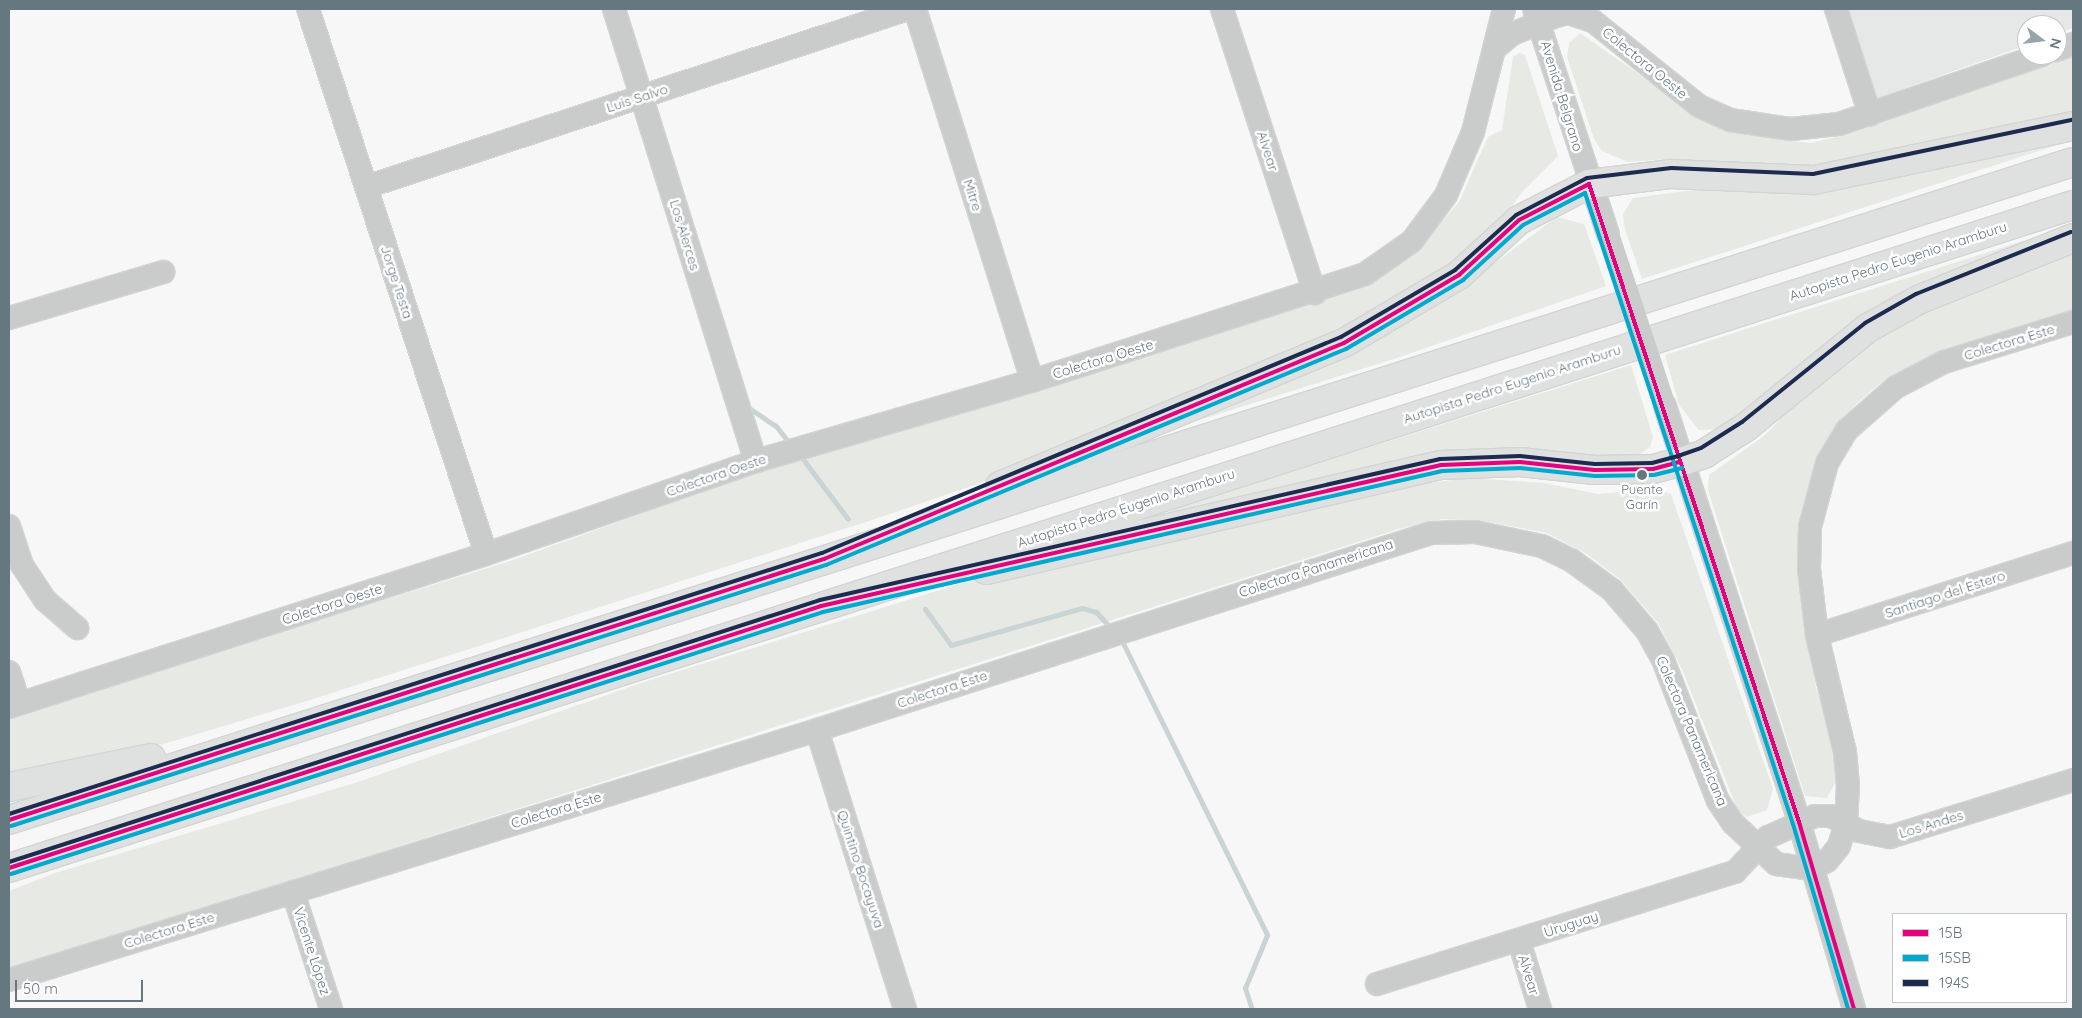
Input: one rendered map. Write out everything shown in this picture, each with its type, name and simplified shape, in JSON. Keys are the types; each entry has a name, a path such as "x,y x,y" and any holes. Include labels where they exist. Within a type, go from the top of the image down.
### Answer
{"highway":[{"path":"824,559 1344,343 1459,275 1519,220 1589,184 1672,174 1814,180 2073,126"},
{"path":"9,820 2073,162"},
{"name":"Autopista Pedro Eugenio Aramburu","path":"9,868 2073,205"},
{"path":"821,606 1441,465 1520,462 1595,470 1653,469 1680,462 1704,454 1746,427 1868,328 1918,300 2073,238"},
{"path":"9,787 142,760 449,679"},
{"path":"9,882 249,792"}],"street":[{"name":"Jorge Testa","path":"308,9 486,554"},
{"name":"Los Alerces","path":"614,9 756,461"},
{"name":"Luis Salvo","path":"366,187 908,9"},
{"name":"Mitre","path":"915,9 1032,381"},
{"name":"Alvear","path":"1222,9 1315,293"},
{"path":"1494,49 1504,9"},
{"path":"1836,9 1870,115"},
{"name":"Colectora Oeste","path":"14,705 486,554 756,461 1032,381 1315,293 1386,260 1412,241 1433,214 1473,132 1494,49 1536,16 1568,13 1585,15 1664,83 1699,106 1730,120 1812,130 1870,115 2017,64"},
{"name":"Avenida Belgrano","path":"1536,16 1589,184"},
{"path":"1589,184 1608,234 1664,406 1680,462 1799,822 1811,869 1854,1009"},
{"path":"9,318 163,272"},
{"name":"Colectora Este","path":"1817,636 1809,569 1810,527 1828,463 1847,430 1867,410 1896,387 1944,362 2073,322"},
{"path":"9,526 22,565 45,600 76,628"},
{"name":"Colectora Panamericana","path":"1102,636 1431,533 1475,532 1542,546 1595,576 1647,631 1718,801 1758,851"},
{"name":"Santiago del Estero","path":"1817,636 2073,553"},
{"name":"Colectora Este","path":"9,980 816,730 1102,636"},
{"path":"1817,636 1845,752 1846,823 1839,846 1828,861 1811,869 1776,864 1758,851 1768,837 1799,822 1831,816 1846,823"},
{"path":"9,672 14,705"},
{"name":"Quintino Bocayuva","path":"816,730 905,1009"},
{"name":"Los Andes","path":"1846,823 1874,836 1890,836 2073,780"},
{"name":"Uruguay","path":"1377,984 1735,872 1758,851"},
{"name":"Vicente López","path":"293,892 331,1009"},
{"name":"Alvear","path":"1519,941 1540,1009"}],"shaded area":[{"path":"1847,9 2073,9 2073,28 2067,30 2067,15 2017,15 2017,49 1875,99"},
{"path":"1580,33 1687,108 1734,130 1766,138 1811,143 1845,135 2042,65 2067,65 2067,56 2073,54 2073,115 1833,172 1721,170 1668,159 1628,162 1602,151 1594,139 1567,57 1569,43"},
{"path":"1519,53 1525,55 1558,156 1522,192 1480,250 1378,321 1013,472 869,521 310,700 167,743 9,781 9,716 507,562 816,451 1042,391 1357,286 1424,242 1459,202 1488,137 1502,130 1513,57"},
{"path":"2073,140 1642,279 1625,229 1623,214 1633,198"},
{"path":"1557,217 1584,224 1606,286 1397,358 1133,441 1332,361 1390,333 1441,303"},
{"path":"2073,225 2073,230 1998,259 1719,429 1699,430 1679,405 1665,355"},
{"path":"2073,248 2073,311 1909,367 1883,381 1855,405 1834,435 1807,625 1816,688 1836,746 1838,777 1827,798 1805,796 1708,490 1709,475 1764,436 1820,379 1920,312"},
{"path":"1631,365 1653,437 1650,447 1636,457 1535,458 1146,526 1174,509"},
{"path":"1467,478 1544,483 1598,494 1653,489 1671,494 1773,789 1767,810 1747,817 1738,811 1682,669 1658,623 1621,580 1587,554 1547,533 1483,521 1442,519 1399,529 9,970 9,891 55,873 355,783 647,681 959,584 1387,489"}],"waterway":[{"path":"749,408 776,426 790,444"},
{"path":"799,454 848,519"},
{"path":"925,609 951,645 1082,608 1096,612 1112,629"},
{"path":"1121,639 1267,935 1245,988 1252,1009"}],"transit line":[{"name":"194S","path":"9,814 822,553 1341,337 1455,270 1516,215 1587,178 1671,168 1813,174 2072,120"},
{"name":"15B","path":"9,820 824,559 1344,343 1459,275 1519,220 1589,184 1799,822 1854,1009"},
{"name":"15SB","path":"11,826 826,565 1346,349 1463,280 1523,225 1585,193 1793,824 1848,1009"},
{"name":"194S","path":"9,862 820,600 1440,459 1520,456 1595,464 1652,463 1678,456 1701,448 1742,422 1865,323 1916,294 2071,232"},
{"name":"15B","path":"9,868 821,606 1441,465 1520,462 1595,470 1653,469 1680,462"},
{"name":"15SB","path":"11,874 823,612 1442,471 1520,468 1595,476 1654,475 1682,468"}],"place":[{"name":"Puente Garín","path":"1642,475"}]}
